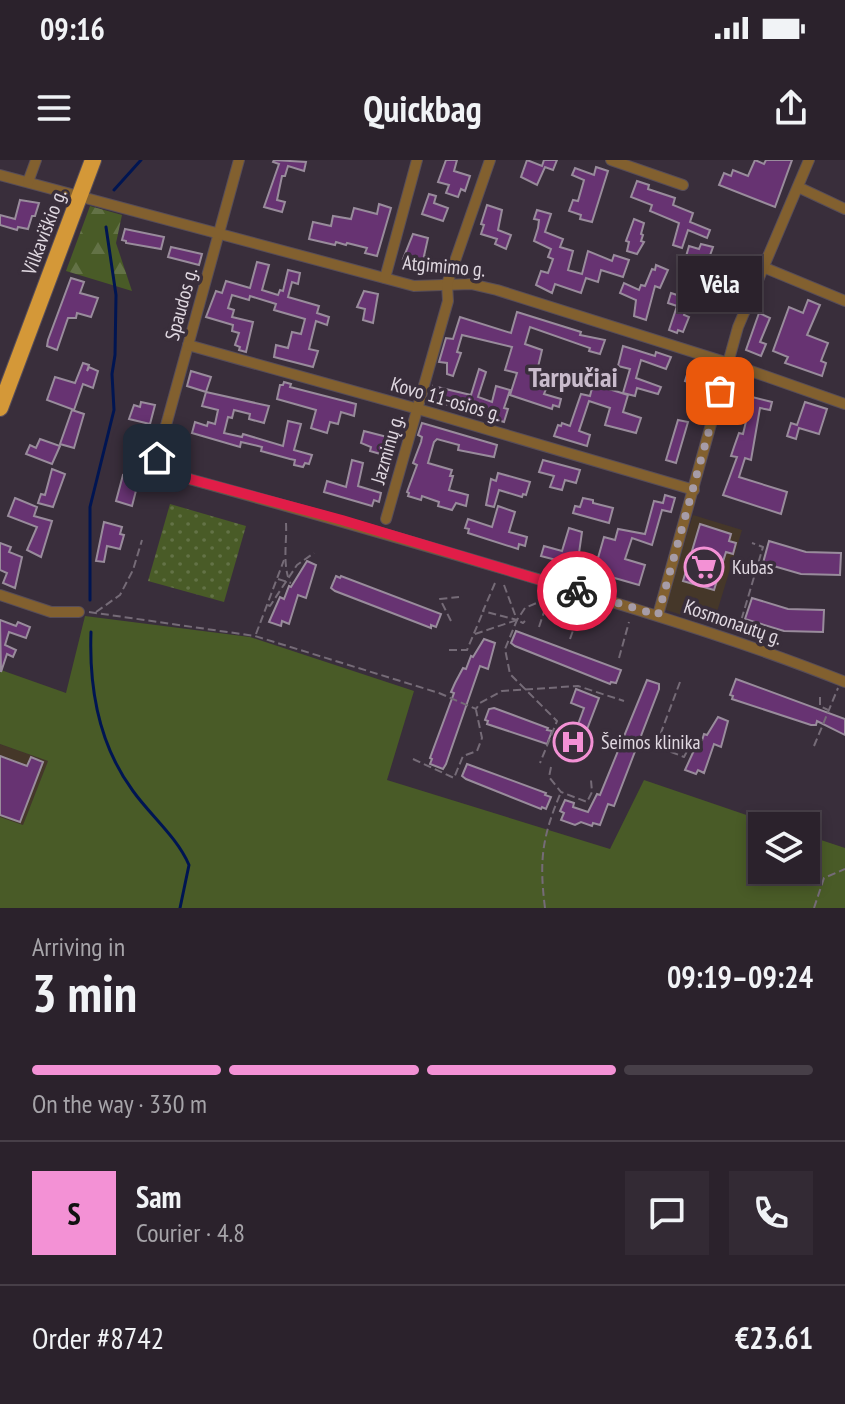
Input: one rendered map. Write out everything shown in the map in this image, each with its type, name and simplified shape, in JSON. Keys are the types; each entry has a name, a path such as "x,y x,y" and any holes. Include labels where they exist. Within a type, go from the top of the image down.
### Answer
{"highway":[{"name":"Vilkaviškio g.","path":"0,408 93,160"}],"street":[{"path":"28,182 36,160"},
{"name":"Spaudos g.","path":"157,458 239,160"},
{"path":"385,278 417,160"},
{"name":"Jazminų g.","path":"386,519 448,301 447,284 490,160"},
{"path":"611,160 683,185"},
{"path":"658,615 738,327 809,160"},
{"name":"Atgimimo g.","path":"0,175 414,286 471,284 497,290 728,363 845,404"},
{"path":"798,187 845,209"},
{"path":"763,267 845,301"},
{"name":"Kovo 11-osios g.","path":"188,345 694,490"},
{"name":"Kosmonautų g.","path":"157,458 160,471 342,520 658,615 843,681"},
{"path":"0,595 51,612 79,612"}],"path":[{"path":"255,636 287,551 286,523"},
{"path":"95,612 120,595 133,570 142,540"},
{"path":"735,640 763,547 752,543"},
{"path":"267,605 270,606 297,565 314,553"},
{"path":"284,560 287,580"},
{"path":"277,578 291,583"},
{"path":"449,650 467,650 495,583"},
{"path":"504,585 517,620"},
{"path":"451,621 440,599 459,597"},
{"path":"539,627 548,598 525,608 505,649 510,674 557,721 540,763"},
{"path":"570,639 581,608"},
{"path":"483,611 523,623 525,621"},
{"path":"79,612 255,636 439,693 476,709"},
{"path":"474,634 517,620"},
{"path":"619,658 629,622"},
{"path":"814,746 843,681"},
{"path":"680,682 656,746 684,757 692,742 689,737"},
{"path":"413,759 454,778 463,756 477,751 482,738 476,709 480,703 502,691 527,692 578,686 624,701"},
{"path":"820,697 820,706 829,710"},
{"path":"551,767 549,777 561,792 587,802 592,792 591,780"},
{"path":"545,908 540,872 543,842 561,792"},
{"path":"814,908 824,878 845,869"}],"shaded area":[{"path":"693,515 742,530 713,625 663,609"},
{"path":"0,744 48,761 23,825 0,817"}],"green space":[{"path":"90,206 122,215 116,243 132,291 66,271"},
{"path":"170,504 246,526 224,602 148,581"},
{"path":"85,616 250,637 414,691 387,780 610,849 644,780 748,815 748,884 820,884 820,840 845,848 845,908 0,908 0,817 23,825 48,761 0,744 0,673 1,670 66,693"}],"building":[{"path":"274,160 306,162 304,171 288,166 285,176 282,176 277,200 285,202 282,212 264,207 279,164"},
{"path":"446,160 457,160 454,171 470,176 465,191 461,189 458,197 446,193 449,185 438,182"},
{"path":"527,160 542,166 544,160 557,160 553,170 545,167 537,185 521,177"},
{"path":"755,160 764,164 766,160 792,160 775,207 719,185 724,173 731,176 733,170 748,176"},
{"path":"596,167 608,171 592,222 580,219 581,215 569,211 573,200 578,201 584,180 572,175 575,168 594,175"},
{"path":"637,181 649,185 648,189 675,198 673,205 693,213 690,222 710,230 707,238 688,230 682,248 673,245 679,223 650,211 652,205 631,197"},
{"path":"429,194 436,196 434,203 448,208 443,221 422,214"},
{"path":"20,200 39,203 28,229 18,227 17,230 0,225 0,215 15,219"},
{"path":"379,204 391,208 377,256 365,253 367,248 347,243 336,242 335,245 309,239 313,222 331,226 333,216 351,219 354,208 377,214"},
{"path":"487,205 502,210 498,230 511,235 506,249 495,244 497,239 481,234"},
{"path":"537,210 551,214 545,232 563,239 560,247 573,251 568,270 582,274 588,251 612,261 614,255 629,260 623,277 601,270 598,282 586,278 581,293 555,284 552,293 536,285 541,271 548,273 553,259 548,257 551,249 534,241 539,220 534,219"},
{"path":"634,219 644,223 641,241 644,242 637,254 627,251 629,242 626,241"},
{"path":"125,229 164,237 161,249 126,243 122,240"},
{"path":"413,234 428,238 426,256 421,262 410,265 411,261 403,259"},
{"path":"701,244 713,247 699,286 684,279 690,261 685,260 689,246 699,249"},
{"path":"171,247 202,254 199,265 168,257"},
{"path":"257,262 269,265 262,290 278,295 280,290 283,291 288,270 300,273 298,284 292,282 288,297 319,306 317,313 329,317 327,325 316,321 309,349 318,351 313,367 274,357 276,345 288,348 292,332 301,334 305,319 274,310 276,304 250,296 249,300 232,295 228,308 234,310 232,317 253,322 246,352 235,345 239,333 232,331 233,325 206,317 216,291 222,293 226,281 250,288"},
{"path":"656,265 668,270 660,288 655,286 646,320 634,316 636,300 620,293 624,283 639,290 641,285 645,286"},
{"path":"71,278 84,282 80,293 98,298 91,317 77,313 76,318 68,318 57,350 47,346 48,340"},
{"path":"364,291 378,294 373,323 363,320 365,309 357,307"},
{"path":"671,293 689,299 684,315 689,317 683,332 669,330 677,306 668,303"},
{"path":"808,300 820,305 807,335 828,343 821,361 826,363 822,376 785,363 788,357 773,351 789,307 803,313"},
{"path":"517,312 581,332 580,335 605,340 600,354 530,327 525,344 542,350 538,367 543,368 538,386 546,389 544,394 561,399 559,407 553,405 552,409 510,395 517,373 505,370 512,347 462,335 457,352 461,353 453,376 447,374 447,363 439,362 446,338 453,339 460,317 511,333"},
{"path":"759,313 770,318 760,342 766,344 761,356 746,350"},
{"path":"623,346 655,356 656,352 671,357 666,369 641,360 636,378 661,387 658,394 637,388 635,396 623,393 630,369 618,366"},
{"path":"83,363 89,365 87,371 89,367 98,371 93,388 83,384 74,410 47,400 55,377 75,383"},
{"path":"690,365 709,371 707,377 711,378 705,396 692,392 694,384 685,381"},
{"path":"479,369 486,372 478,397 492,402 496,386 510,390 504,408 508,409 504,422 429,399 433,386 471,395"},
{"path":"191,371 211,377 206,392 187,386"},
{"path":"284,382 291,384 290,387 356,404 354,416 341,412 338,424 330,422 327,433 311,428 316,410 277,399 280,385"},
{"path":"593,384 628,395 623,412 641,418 636,433 605,425 610,408 589,401 579,431 590,435 587,446 554,436 558,425 570,426 581,394 590,396"},
{"path":"206,392 269,406 264,423 249,419 250,414 234,410 232,418 228,417 224,433 242,437 243,434 283,446 288,421 301,424 294,450 312,455 309,464 305,463 303,467 294,465 295,460 261,451 262,447 241,442 240,447 192,433 195,422 207,426 208,422 215,424 218,410 202,406"},
{"path":"748,396 772,402 770,410 760,408 751,460 745,458 739,477 787,492 781,514 723,495 737,457 731,456 739,433 743,434"},
{"path":"141,402 155,405 150,424 129,419 134,405 140,407"},
{"path":"805,402 827,409 819,434 799,428 796,439 787,436 791,423 797,425"},
{"path":"72,410 84,414 74,448 60,444"},
{"path":"678,420 688,422 676,463 666,460"},
{"path":"422,423 497,445 494,457 458,450 459,445 437,439 434,442 428,463 452,470 449,490 468,495 466,506 456,503 452,510 422,496 421,500 408,496 417,465 413,463 421,442 422,437 418,435"},
{"path":"364,431 395,439 392,452 386,451 384,455 370,451 371,447 361,443"},
{"path":"40,439 60,446 52,464 26,454 30,445 36,448"},
{"path":"352,460 363,463 358,486 381,493 379,502 374,500 372,506 324,492 327,481 346,487"},
{"path":"543,460 580,470 576,483 565,480 562,490 550,487 554,476 539,472"},
{"path":"52,469 65,474 53,507 38,503 41,494 45,495"},
{"path":"498,473 530,482 526,495 522,497 499,490 494,507 486,505 491,479 496,481"},
{"path":"123,475 139,479 132,506 116,501"},
{"path":"665,495 675,498 671,512 662,510 652,545 632,538 625,559 645,565 639,585 604,575 606,569 591,565 585,573 574,569 575,565 541,556 544,546 562,551 569,528 582,532 579,553 598,558 604,537 615,540 618,529 645,534 654,501 663,503"},
{"path":"15,498 37,507 34,516 52,521 41,557 27,550 37,527 8,516"},
{"path":"583,498 613,508 609,523 573,513 575,506 580,507"},
{"path":"498,506 515,512 509,532 527,537 525,546 519,544 518,549 468,533 469,529 465,528 468,519 492,527"},
{"path":"104,522 122,527 120,534 124,535 120,549 107,546 104,562 96,561"},
{"name":"Kubas","path":"700,524 731,534 729,541 736,543 733,554 726,552 714,590 683,581"},
{"path":"769,541 806,552 841,553 840,575 801,574 763,563"},
{"path":"0,543 11,547 9,552 22,557 15,588 3,583 7,573 0,570"},
{"path":"307,561 316,565 306,598 298,595 289,624 282,621 281,626 269,622 280,597 284,599 289,586"},
{"path":"336,576 441,614 436,627 431,625 431,628 335,591 331,588"},
{"path":"752,598 788,609 824,610 823,632 784,631 745,619"},
{"path":"0,620 30,627 26,638 9,632 5,645 16,650 13,657 7,654 1,672"},
{"path":"516,631 621,670 616,683 610,684 515,646 511,643"},
{"path":"484,639 495,643 488,669 480,666 443,769 430,764 430,758 455,683"},
{"path":"736,679 845,719 845,735 817,721 816,725 811,725 732,699 730,695"},
{"path":"647,680 659,684 659,689 614,806 608,804 600,825 581,822 575,825 561,820 564,813 560,811 565,800 574,803 573,807 588,812 597,794 600,795"},
{"path":"576,689 599,698 576,758 559,752 569,724 577,727 584,708 571,703"},
{"path":"494,708 548,728 552,731 547,744 487,724 485,720 489,709"},
{"path":"718,717 728,721 721,747 714,744 704,773 685,770 696,746 700,747 704,734 707,735"},
{"path":"0,756 27,766 31,757 43,762 20,822 0,815"},
{"path":"467,764 546,793 551,797 546,809 466,779 462,776"}],"waterway":[{"path":"114,190 141,160"},
{"path":"90,600 90,507 114,410 112,374 116,295 106,227"},
{"path":"91,632 94,695 112,755 133,791 189,865 180,908"}],"way so far":[{"path":"577,591 658,615 720,391"}],"place":[{"name":"Vėla","path":"720,391"},
{"name":"Kubas","path":"704,567"},
{"name":"Šeimos klinika","path":"573,742"}],"district":[{"name":"Tarpučiai","path":"573,377"}],"route":[{"path":"157,458 160,471 342,520 577,591"}]}
